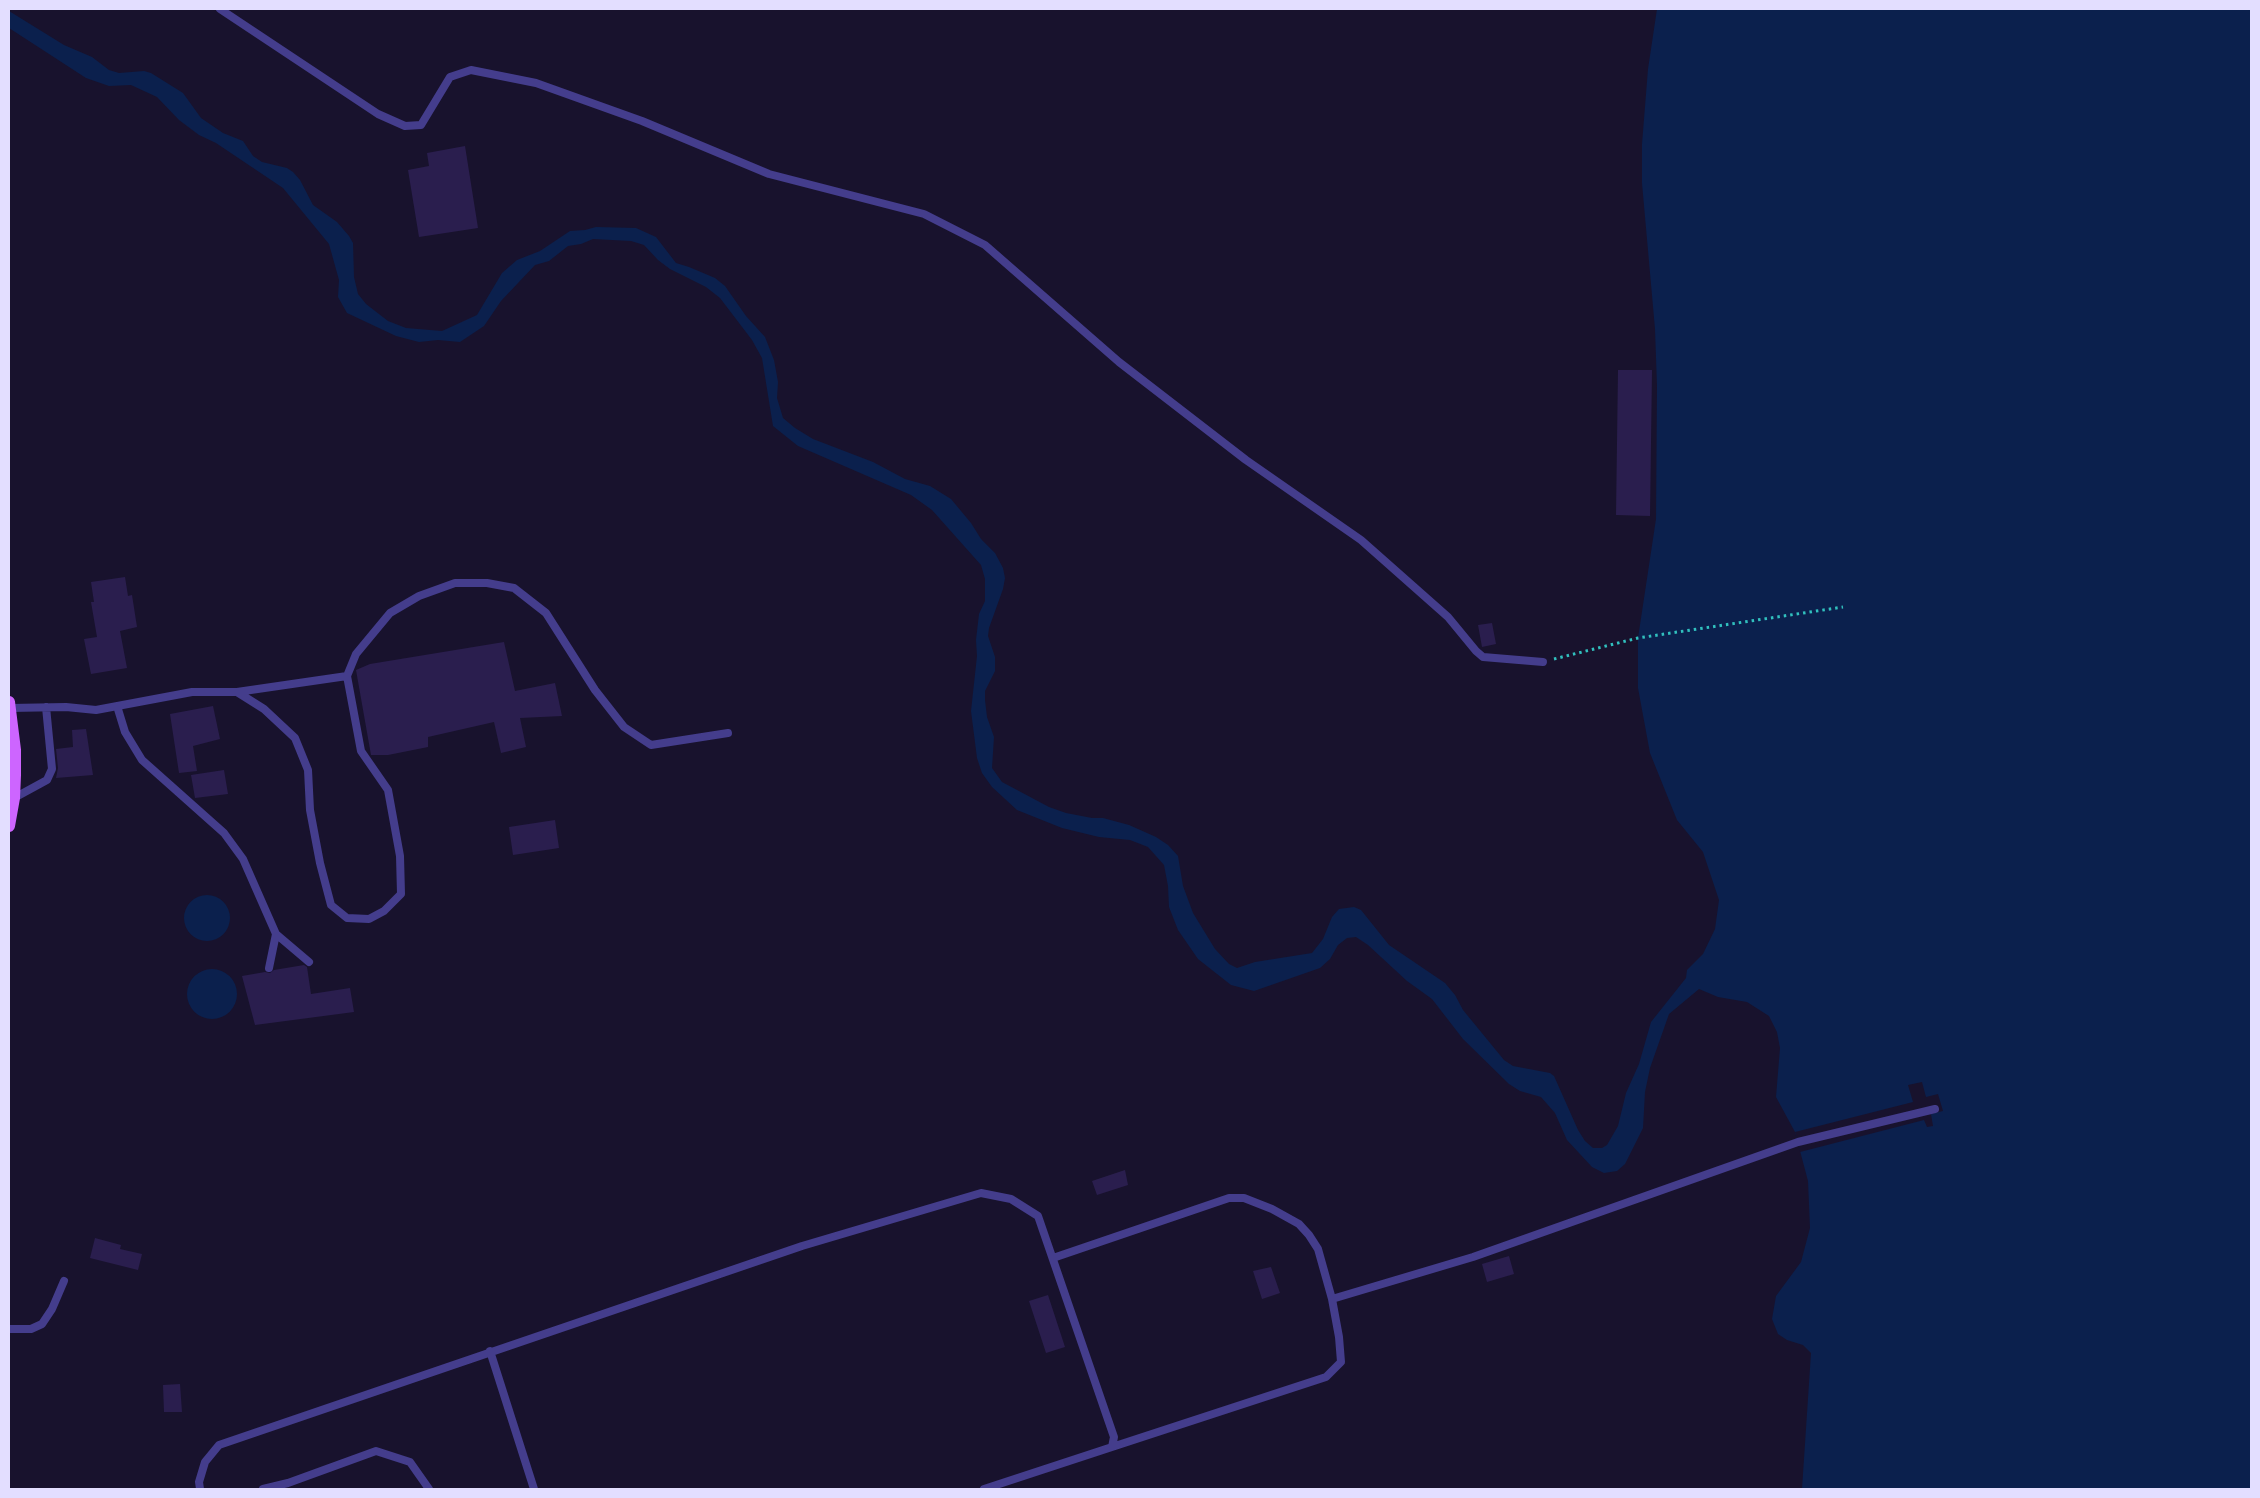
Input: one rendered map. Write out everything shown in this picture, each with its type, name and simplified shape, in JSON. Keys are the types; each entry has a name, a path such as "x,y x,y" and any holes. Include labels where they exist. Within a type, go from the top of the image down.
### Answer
{"main road":[{"path":"9,705 15,750 14,798 9,826"}],"lane":[{"path":"220,9 362,104 405,126 421,124 450,77 471,70 536,83 642,121 769,174 924,214 985,245 1119,362 1246,460 1361,540 1448,617 1483,657 1543,662"},
{"path":"237,692 264,709 295,738 308,770 310,810 320,863 331,905 347,918 369,919 384,911 401,894 400,856 388,790 361,751 347,676 356,654 390,613 419,596 455,583 488,583 514,588 546,613 596,690 624,726 651,745 728,733"},
{"path":"9,705 96,710 192,692 237,692 347,676"},
{"path":"117,706 125,732 142,760 224,833 243,859 276,934 309,962"},
{"path":"14,798 47,780 52,769 46,707"},
{"path":"269,968 276,934"},
{"path":"1332,1300 1473,1257 1798,1142 1935,1109"},
{"path":"200,1489 199,1482 206,1462 219,1445 802,1246 981,1193 1011,1199 1038,1216 1114,1438 1112,1447"},
{"path":"984,1489 1326,1377 1341,1362 1339,1337 1332,1300 1318,1249 1310,1235 1299,1224 1272,1209 1244,1198 1229,1198 1053,1258"},
{"path":"9,1329 31,1329 42,1324 52,1309 64,1281"},
{"path":"490,1352 534,1489"},
{"path":"263,1489 288,1483 376,1451 410,1462 429,1489"}],"path":[{"path":"1543,662 1638,638 1843,607"}],"water":[{"path":"1657,9 2251,9 2251,1489 1802,1489 1811,1353 1803,1345 1787,1340 1778,1334 1772,1319 1776,1296 1801,1262 1810,1228 1808,1181 1795,1132 1776,1097 1780,1048 1777,1032 1769,1016 1747,1002 1718,997 1699,989 1669,1014 1650,1068 1645,1092 1643,1128 1625,1164 1617,1171 1604,1173 1592,1167 1567,1140 1555,1113 1541,1097 1520,1091 1509,1084 1463,1039 1432,999 1407,981 1368,945 1356,937 1347,938 1338,945 1330,959 1320,968 1254,991 1231,985 1198,959 1178,930 1169,907 1164,865 1148,847 1130,840 1099,837 1062,828 1017,810 992,787 982,773 977,758 971,711 979,614 985,601 985,579 981,565 932,510 911,495 798,446 773,426 762,358 752,340 720,298 706,287 670,269 658,260 644,245 631,241 593,239 581,244 568,246 549,261 535,265 501,301 484,326 460,342 438,340 419,342 396,336 347,313 338,297 339,280 329,244 283,188 216,143 199,135 179,120 157,97 131,85 109,86 86,78 9,28 9,11 64,45 92,57 109,70 119,73 144,71 151,73 183,93 201,118 223,133 243,141 253,156 262,162 287,168 293,172 300,180 313,205 337,222 353,243 354,277 358,294 366,304 388,321 406,328 442,331 477,315 502,273 517,260 540,251 570,231 596,227 636,228 656,237 676,263 715,278 725,286 746,316 765,337 774,360 778,382 777,398 783,418 813,439 873,462 905,479 930,486 951,499 971,523 981,539 995,553 1003,568 1005,578 989,628 988,636 995,657 995,671 985,691 985,700 987,717 994,737 992,768 1002,782 1049,807 1066,813 1103,818 1129,825 1156,837 1168,845 1178,856 1183,886 1193,913 1215,949 1229,964 1237,968 1255,962 1312,953 1323,939 1332,917 1339,909 1354,907 1361,910 1389,945 1445,983 1455,995 1463,1010 1504,1060 1513,1066 1550,1073 1554,1076 1578,1130 1585,1141 1593,1148 1602,1148 1607,1145 1618,1126 1626,1093 1639,1064 1651,1022 1686,978 1687,970 1703,954 1715,929 1719,900 1703,852 1677,820 1650,753 1638,688 1638,638 1656,519 1657,386 1655,329 1642,183 1642,144 1648,69"},
{"path":"207,895 220,899 226,905 230,918 226,931 220,937 207,941 194,937 188,931 184,918 188,905 194,899"},
{"path":"212,969 222,971 230,976 235,984 237,994 235,1004 230,1012 222,1017 212,1019 202,1017 194,1012 189,1004 187,994 189,984 194,976 202,971"}],"pier":[{"path":"1922,1082 1926,1097 1938,1094 1943,1111 1931,1114 1933,1126 1927,1127 1924,1120 1800,1152 1795,1132 1913,1102 1908,1085"}],"building":[{"path":"465,146 478,228 419,237 408,170 429,166 427,153"},
{"path":"1618,370 1652,370 1650,516 1616,515"},
{"path":"125,577 128,596 132,595 137,627 120,631 127,668 91,674 84,639 97,637 91,602 94,602 91,582"},
{"path":"1492,623 1496,644 1482,647 1478,625"},
{"path":"504,642 515,691 555,683 562,716 520,718 526,747 501,753 494,722 428,737 428,747 388,755 371,755 356,670 370,664"},
{"path":"213,706 220,739 193,746 197,771 179,773 170,714"},
{"path":"86,729 93,775 56,778 58,768 56,749 73,747 72,730"},
{"path":"224,770 228,794 195,798 191,775"},
{"path":"555,820 559,848 513,855 509,827"},
{"path":"304,965 307,967 311,994 350,988 354,1012 255,1025 242,976 265,972 270,973 274,970"},
{"path":"1125,1170 1128,1185 1097,1195 1092,1181"},
{"path":"95,1238 121,1245 120,1249 142,1254 138,1270 90,1258"},
{"path":"1509,1256 1514,1274 1487,1282 1482,1264"},
{"path":"1271,1267 1280,1293 1262,1299 1253,1271"},
{"path":"1048,1295 1065,1347 1046,1353 1029,1301"},
{"path":"180,1384 182,1412 164,1412 163,1385"}]}
